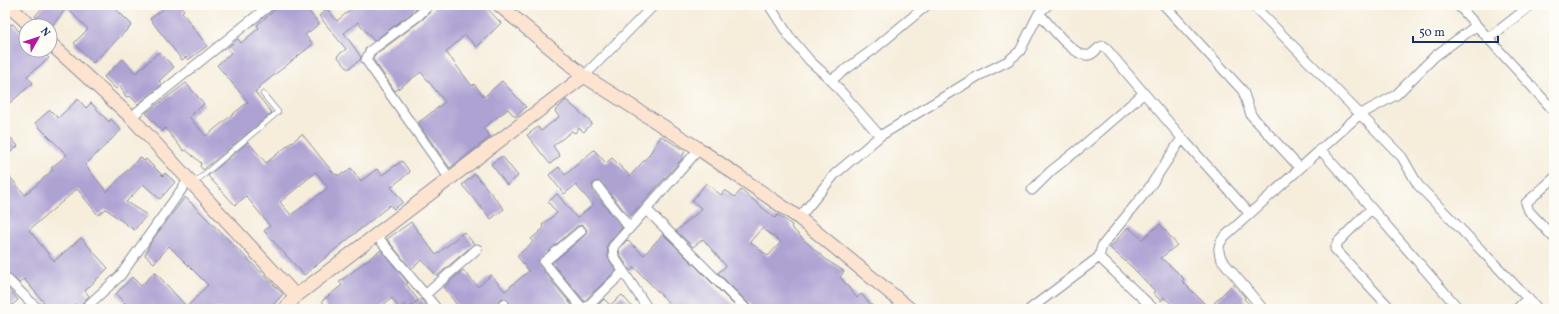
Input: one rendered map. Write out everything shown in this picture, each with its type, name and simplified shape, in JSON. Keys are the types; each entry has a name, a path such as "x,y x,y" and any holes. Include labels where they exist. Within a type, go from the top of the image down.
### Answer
{"street":[{"path":"8,5 22,18"},
{"path":"131,117 270,5"},
{"path":"429,5 420,14 367,53 366,60 450,179"},
{"path":"499,5 584,76 698,149 799,218 910,309"},
{"path":"287,308 296,296 584,76 654,5"},
{"path":"769,5 789,36 810,61 831,80 880,136"},
{"path":"831,80 874,49 927,5"},
{"path":"799,218 835,174 880,136 978,76 1008,61 1020,51 1040,13 1048,5"},
{"path":"1164,5 1243,91 1251,115 1300,168"},
{"path":"1253,5 1358,114 1402,157 1418,185 1538,309"},
{"path":"1458,5 1554,111"},
{"path":"1489,38 1531,5"},
{"path":"1040,13 1067,44 1082,55 1088,56 1104,46 1182,138 1250,214"},
{"path":"1263,309 1218,254 1218,246 1224,237 1358,114 1396,95 1435,56 1476,26"},
{"path":"58,50 131,117 296,296"},
{"path":"1032,190 1051,171 1084,146 1144,93"},
{"path":"1030,309 1099,257 1102,246 1149,188 1182,138"},
{"path":"648,309 614,257 613,247 698,149"},
{"path":"1320,149 1459,309"},
{"path":"1554,178 1526,203 1529,211 1554,238"},
{"path":"84,309 120,276 191,181"},
{"path":"598,186 629,227"},
{"path":"646,209 746,309"},
{"path":"1371,209 1338,242 1335,249 1391,309"},
{"path":"581,231 544,262 584,309 623,272"},
{"path":"376,235 437,309"},
{"path":"425,295 477,249"},
{"path":"1099,257 1154,309"},
{"path":"5,277 38,309"},
{"path":"1517,309 1528,298"}],"lane":[{"path":"191,181 278,112 263,94"}],"building":[{"path":"45,5 112,5 132,25 93,63 74,43 88,29 67,8 58,19 37,18 35,16"},
{"path":"168,5 180,5 184,10 182,12 207,46 188,60 186,57 182,60 150,19"},
{"path":"281,5 304,5 319,24 305,35 313,44 255,92 272,113 203,170 200,166 201,163 186,150 184,151 165,128 162,132 146,113 186,83 204,104 189,117 206,136 248,102 217,65 231,53 227,48 238,39 241,43 259,28 257,25"},
{"path":"356,5 414,5 417,9 374,41 358,22 344,33 361,57 360,60 348,69 337,56 346,49 319,16 327,9 337,21"},
{"path":"435,5 484,5 501,23 477,47 465,35 446,52 472,86 474,84 484,97 502,81 526,107 515,117 508,109 483,128 490,137 450,168 418,123 445,102 421,72 395,91 373,59 375,55 423,19"},
{"path":"5,18 18,30 18,58 49,58 27,76 33,83 5,107"},
{"path":"159,52 174,67 159,81 162,85 138,104 130,96 126,97 120,85 116,89 104,77 123,59 136,73"},
{"path":"78,99 86,108 91,103 109,122 111,119 121,130 85,165 107,192 140,157 144,161 146,159 163,176 165,173 175,182 160,199 143,184 126,202 147,215 134,230 106,209 98,215 77,189 29,230 54,261 81,238 108,268 85,291 89,296 78,307 75,304 70,309 50,309 24,279 19,283 5,271 5,171 25,195 53,170 51,168 67,155 35,123 50,110 58,118"},
{"path":"566,100 592,123 584,132 579,128 575,133 572,131 553,146 560,156 550,164 527,135 538,127 541,131 559,117 555,111"},
{"path":"302,134 335,175 337,174 338,176 342,173 344,174 351,168 361,181 377,169 382,175 402,161 410,172 391,187 403,202 394,209 390,205 304,275 264,231 270,226 246,196 235,205 208,176 248,142 266,163","holes":["316,172 328,188 291,215 280,202"]},
{"path":"661,136 685,151 681,160 629,217 602,183 597,181 592,185 593,191 622,228 607,245 608,258 616,271 584,301 552,263 585,235 587,230 583,225 577,226 539,260 539,266 575,309 507,309 510,303 503,298 494,304 492,309 450,309 456,304 444,287 463,270 478,287 491,275 505,291 529,271 517,256 533,242 531,239 544,228 542,225 557,213 548,202 557,194 577,218 593,205 576,185 564,194 549,175 559,167 565,175 594,150 606,163 612,158 630,176 649,155"},
{"path":"11,138 18,146 5,157 5,143"},
{"path":"502,156 518,176 507,185 491,164"},
{"path":"475,174 504,209 491,219 462,185"},
{"path":"706,183 721,195 725,190 735,197 741,190 775,218 778,215 792,225 791,227 808,244 828,261 844,271 840,277 857,298 861,294 875,309 752,309 750,305 718,273 726,266 703,239 693,247 676,231 702,209 692,201","holes":["762,228 781,242 768,256 750,242"]},
{"path":"185,197 283,294 269,309 131,309 116,294 132,277 141,286 155,272 187,307 208,285 169,246 154,263 145,255 151,242"},
{"path":"411,222 436,255 464,232 474,244 437,276 422,260 411,269 387,239"},
{"path":"1160,224 1177,245 1161,258 1184,279 1182,281 1210,309 1176,309 1164,297 1161,301 1153,293 1155,291 1132,267 1110,248 1128,227 1142,239"},
{"path":"663,234 738,309 663,309 669,303 634,267 631,271 629,269 620,255 619,249 627,240 644,255"},
{"path":"381,250 408,283 406,284 418,300 408,309 404,304 399,308 392,298 378,309 328,309 322,301 342,285 339,282"},
{"path":"1233,284 1245,297 1244,299 1254,309 1219,309 1214,303"},
{"path":"5,285 18,300 7,309 5,309"},
{"path":"622,295 634,309 594,309 604,299 610,305"},
{"path":"421,299 429,309 409,309"}]}
